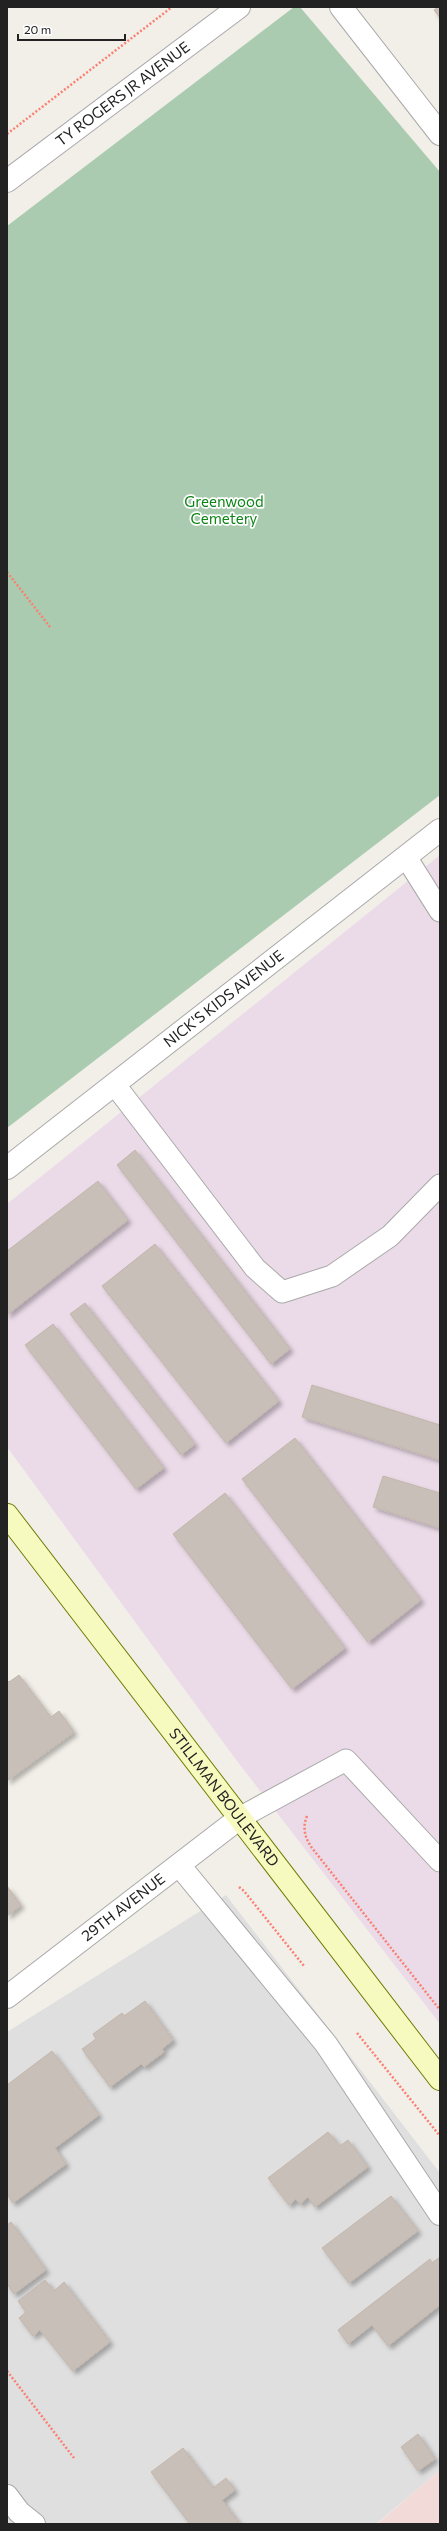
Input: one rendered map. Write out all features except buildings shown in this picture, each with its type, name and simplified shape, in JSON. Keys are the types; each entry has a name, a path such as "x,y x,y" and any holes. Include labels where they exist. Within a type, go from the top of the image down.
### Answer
{"main road":[{"name":"STILLMAN BOULEVARD","path":"7,1515 241,1817 440,2079"}],"street":[{"name":"TY ROGERS JR AVENUE","path":"7,181 239,7"},
{"path":"341,7 440,134"},
{"name":"NICK'S KIDS AVENUE","path":"7,1168 440,830"},
{"name":"29TH AVENUE","path":"7,1997 241,1817"},
{"path":"179,1864 326,2044 440,2214"},
{"path":"7,2496 19,2512 34,2524"}],"lane":[{"path":"406,857 440,911"},
{"path":"115,1085 255,1268 282,1292 332,1276 390,1236 440,1186"},
{"path":"241,1817 346,1760 440,1861"}],"path":[{"path":"7,134 172,7"},
{"path":"7,572 50,628"},
{"path":"300,1784 315,1806 304,1822 306,1839 309,1844 440,2010"},
{"path":"7,2371 74,2458"}],"shaded area":[{"path":"440,855 440,2024 234,1757 7,1447 7,1204"},
{"path":"226,1895 440,2173 440,2470 376,2524 7,2524 7,2032"},
{"path":"440,2470 440,2524 377,2524"}],"green space":[{"name":"Greenwood Cemetery","path":"294,7 300,7 440,172 440,795 7,1128 7,226"}]}
